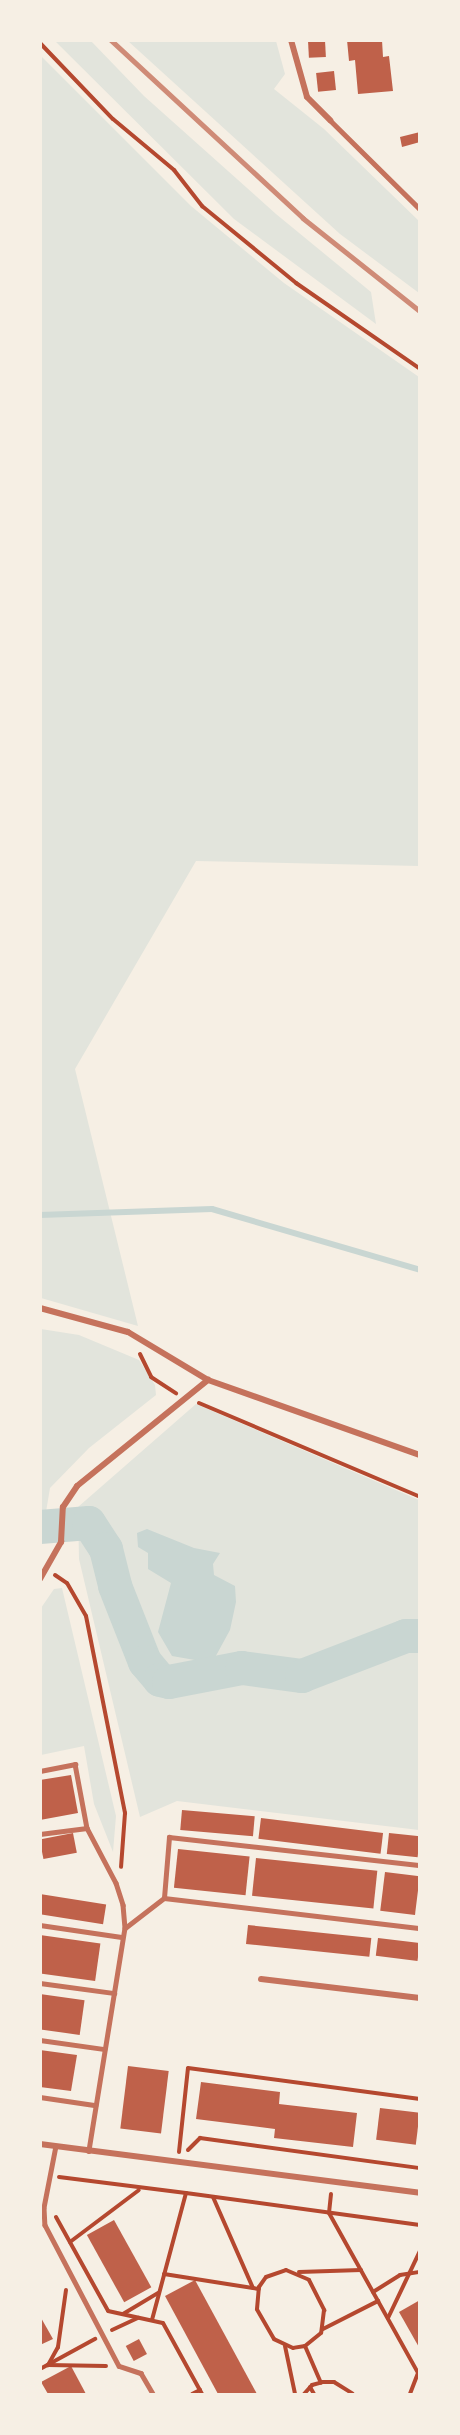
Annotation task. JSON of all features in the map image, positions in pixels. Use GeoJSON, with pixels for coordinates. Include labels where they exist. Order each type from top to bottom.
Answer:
{"type":"FeatureCollection","features":[{"type":"Feature","properties":{"kind":"street"},"geometry":{"type":"LineString","coordinates":[[291,40],[307,97],[330,120]]}},
{"type":"Feature","properties":{"kind":"street"},"geometry":{"type":"LineString","coordinates":[[40,1308],[128,1332],[208,1380],[420,1455]]}},
{"type":"Feature","properties":{"kind":"street"},"geometry":{"type":"LineString","coordinates":[[40,1579],[61,1542],[63,1507],[77,1486],[208,1380]]}},
{"type":"Feature","properties":{"kind":"street"},"geometry":{"type":"LineString","coordinates":[[261,1979],[420,1998]]}},
{"type":"Feature","properties":{"kind":"street"},"geometry":{"type":"LineString","coordinates":[[40,2144],[420,2193]]}},
{"type":"Feature","properties":{"kind":"lane"},"geometry":{"type":"LineString","coordinates":[[330,120],[420,209]]}},
{"type":"Feature","properties":{"kind":"lane"},"geometry":{"type":"LineString","coordinates":[[40,1771],[75,1764],[87,1828],[116,1883],[125,1928]]}},
{"type":"Feature","properties":{"kind":"lane"},"geometry":{"type":"LineString","coordinates":[[40,1834],[87,1828]]}},
{"type":"Feature","properties":{"kind":"lane"},"geometry":{"type":"LineString","coordinates":[[164,1898],[169,1837],[420,1865]]}},
{"type":"Feature","properties":{"kind":"lane"},"geometry":{"type":"LineString","coordinates":[[89,2151],[121,1937],[125,1928],[164,1898],[420,1928]]}},
{"type":"Feature","properties":{"kind":"lane"},"geometry":{"type":"LineString","coordinates":[[40,1925],[121,1937]]}},
{"type":"Feature","properties":{"kind":"lane"},"geometry":{"type":"LineString","coordinates":[[40,1983],[114,1993]]}},
{"type":"Feature","properties":{"kind":"lane"},"geometry":{"type":"LineString","coordinates":[[40,2040],[104,2049]]}},
{"type":"Feature","properties":{"kind":"lane"},"geometry":{"type":"LineString","coordinates":[[40,2097],[95,2105]]}},
{"type":"Feature","properties":{"kind":"lane"},"geometry":{"type":"LineString","coordinates":[[56,2146],[44,2208],[45,2225],[119,2366],[141,2373],[153,2394]]}},
{"type":"Feature","properties":{"kind":"path"},"geometry":{"type":"LineString","coordinates":[[40,43],[113,119],[174,170],[202,206],[296,283],[420,369]]}},
{"type":"Feature","properties":{"kind":"path"},"geometry":{"type":"LineString","coordinates":[[137,1349],[151,1377],[178,1394]]}},
{"type":"Feature","properties":{"kind":"path"},"geometry":{"type":"LineString","coordinates":[[194,1401],[420,1497]]}},
{"type":"Feature","properties":{"kind":"path"},"geometry":{"type":"LineString","coordinates":[[47,1569],[67,1583],[86,1616],[125,1813],[122,1865],[116,1883]]}},
{"type":"Feature","properties":{"kind":"path"},"geometry":{"type":"LineString","coordinates":[[178,2153],[188,2068],[420,2098]]}},
{"type":"Feature","properties":{"kind":"path"},"geometry":{"type":"LineString","coordinates":[[168,2151],[184,2154],[200,2138],[420,2168]]}},
{"type":"Feature","properties":{"kind":"path"},"geometry":{"type":"LineString","coordinates":[[50,2175],[139,2190],[186,2193],[420,2224]]}},
{"type":"Feature","properties":{"kind":"path"},"geometry":{"type":"LineString","coordinates":[[58,2188],[60,2177]]}},
{"type":"Feature","properties":{"kind":"path"},"geometry":{"type":"LineString","coordinates":[[332,2181],[329,2213],[418,2373],[410,2394]]}},
{"type":"Feature","properties":{"kind":"path"},"geometry":{"type":"LineString","coordinates":[[70,2242],[139,2190]]}},
{"type":"Feature","properties":{"kind":"path"},"geometry":{"type":"LineString","coordinates":[[152,2320],[186,2193]]}},
{"type":"Feature","properties":{"kind":"path"},"geometry":{"type":"LineString","coordinates":[[213,2197],[253,2288]]}},
{"type":"Feature","properties":{"kind":"path"},"geometry":{"type":"LineString","coordinates":[[55,2206],[55,2215],[108,2311],[164,2323],[201,2392],[192,2394]]}},
{"type":"Feature","properties":{"kind":"path"},"geometry":{"type":"LineString","coordinates":[[48,2365],[58,2346],[74,2249]]}},
{"type":"Feature","properties":{"kind":"path"},"geometry":{"type":"LineString","coordinates":[[388,2319],[420,2252]]}},
{"type":"Feature","properties":{"kind":"path"},"geometry":{"type":"LineString","coordinates":[[361,2270],[277,2272],[266,2277],[259,2289],[257,2309],[261,2320],[274,2339],[285,2346],[304,2346],[322,2329],[378,2301]]}},
{"type":"Feature","properties":{"kind":"path"},"geometry":{"type":"LineString","coordinates":[[298,2272],[321,2297],[322,2329]]}},
{"type":"Feature","properties":{"kind":"path"},"geometry":{"type":"LineString","coordinates":[[373,2292],[410,2273],[420,2272]]}},
{"type":"Feature","properties":{"kind":"path"},"geometry":{"type":"LineString","coordinates":[[164,2274],[259,2289]]}},
{"type":"Feature","properties":{"kind":"path"},"geometry":{"type":"LineString","coordinates":[[123,2314],[159,2293]]}},
{"type":"Feature","properties":{"kind":"path"},"geometry":{"type":"LineString","coordinates":[[40,2369],[102,2335],[139,2318]]}},
{"type":"Feature","properties":{"kind":"path"},"geometry":{"type":"LineString","coordinates":[[285,2346],[295,2394]]}},
{"type":"Feature","properties":{"kind":"path"},"geometry":{"type":"LineString","coordinates":[[304,2346],[321,2383]]}},
{"type":"Feature","properties":{"kind":"path"},"geometry":{"type":"LineString","coordinates":[[48,2365],[119,2366]]}},
{"type":"Feature","properties":{"kind":"path"},"geometry":{"type":"LineString","coordinates":[[304,2394],[310,2387],[334,2382],[354,2394]]}},
{"type":"Feature","properties":{"kind":"path"},"geometry":{"type":"LineString","coordinates":[[310,2387],[314,2394]]}},
{"type":"Feature","properties":{"kind":"shaded area"},"geometry":{"type":"Polygon","coordinates":[[[55,41],[91,41],[144,96],[276,214],[371,292],[376,324],[234,219],[55,41]]]}},
{"type":"Feature","properties":{"kind":"shaded area"},"geometry":{"type":"Polygon","coordinates":[[[128,41],[276,41],[285,74],[274,89],[324,129],[419,221],[419,293],[340,234],[128,41]]]}},
{"type":"Feature","properties":{"kind":"shaded area"},"geometry":{"type":"Polygon","coordinates":[[[40,55],[191,206],[284,283],[419,377],[419,866],[196,861],[75,1069],[138,1326],[41,1298],[40,55]]]}},
{"type":"Feature","properties":{"kind":"shaded area"},"geometry":{"type":"Polygon","coordinates":[[[41,1329],[79,1335],[139,1360],[155,1385],[156,1395],[89,1448],[50,1488],[41,1542],[41,1329]]]}},
{"type":"Feature","properties":{"kind":"shaded area"},"geometry":{"type":"Polygon","coordinates":[[[196,1404],[419,1500],[419,1830],[177,1801],[140,1817],[79,1559],[78,1507],[196,1404]]]}},
{"type":"Feature","properties":{"kind":"shaded area"},"geometry":{"type":"Polygon","coordinates":[[[147,1529],[194,1548],[220,1553],[213,1564],[214,1575],[235,1586],[236,1602],[230,1630],[212,1663],[172,1656],[158,1632],[171,1583],[148,1569],[148,1553],[138,1547],[137,1533],[147,1529]]]}},
{"type":"Feature","properties":{"kind":"shaded area"},"geometry":{"type":"Polygon","coordinates":[[[62,1588],[116,1816],[113,1852],[94,1804],[84,1746],[41,1755],[41,1608],[54,1589],[62,1588]]]}},
{"type":"Feature","properties":{"kind":"building"},"geometry":{"type":"Polygon","coordinates":[[[325,40],[326,57],[309,58],[308,41],[325,40]]]}},
{"type":"Feature","properties":{"kind":"building"},"geometry":{"type":"Polygon","coordinates":[[[347,40],[382,40],[383,57],[389,56],[393,91],[358,94],[355,60],[349,61],[347,40]]]}},
{"type":"Feature","properties":{"kind":"building"},"geometry":{"type":"Polygon","coordinates":[[[334,71],[336,90],[318,92],[316,73],[334,71]]]}},
{"type":"Feature","properties":{"kind":"building"},"geometry":{"type":"Polygon","coordinates":[[[420,132],[420,142],[402,147],[400,137],[420,132]]]}},
{"type":"Feature","properties":{"kind":"building"},"geometry":{"type":"Polygon","coordinates":[[[71,1775],[78,1813],[40,1820],[40,1780],[71,1775]]]}},
{"type":"Feature","properties":{"kind":"building"},"geometry":{"type":"Polygon","coordinates":[[[182,1810],[255,1816],[253,1836],[180,1830],[182,1810]]]}},
{"type":"Feature","properties":{"kind":"building"},"geometry":{"type":"Polygon","coordinates":[[[261,1818],[383,1833],[381,1854],[258,1839],[261,1818]]]}},
{"type":"Feature","properties":{"kind":"building"},"geometry":{"type":"Polygon","coordinates":[[[73,1833],[77,1853],[43,1859],[40,1839],[73,1833]]]}},
{"type":"Feature","properties":{"kind":"building"},"geometry":{"type":"Polygon","coordinates":[[[389,1833],[420,1836],[418,1857],[387,1854],[389,1833]]]}},
{"type":"Feature","properties":{"kind":"building"},"geometry":{"type":"Polygon","coordinates":[[[178,1849],[250,1857],[246,1895],[174,1888],[178,1849]]]}},
{"type":"Feature","properties":{"kind":"building"},"geometry":{"type":"Polygon","coordinates":[[[256,1858],[377,1871],[373,1909],[252,1896],[256,1858]]]}},
{"type":"Feature","properties":{"kind":"building"},"geometry":{"type":"Polygon","coordinates":[[[385,1872],[420,1876],[415,1915],[380,1911],[385,1872]]]}},
{"type":"Feature","properties":{"kind":"building"},"geometry":{"type":"Polygon","coordinates":[[[40,1894],[106,1904],[103,1924],[40,1914],[40,1894]]]}},
{"type":"Feature","properties":{"kind":"building"},"geometry":{"type":"Polygon","coordinates":[[[248,1925],[371,1938],[369,1957],[246,1944],[248,1925]]]}},
{"type":"Feature","properties":{"kind":"building"},"geometry":{"type":"Polygon","coordinates":[[[40,1935],[100,1943],[95,1981],[40,1973],[40,1935]]]}},
{"type":"Feature","properties":{"kind":"building"},"geometry":{"type":"Polygon","coordinates":[[[378,1938],[420,1943],[417,1961],[376,1956],[378,1938]]]}},
{"type":"Feature","properties":{"kind":"building"},"geometry":{"type":"Polygon","coordinates":[[[40,1994],[85,2000],[80,2035],[40,2029],[40,1994]]]}},
{"type":"Feature","properties":{"kind":"building"},"geometry":{"type":"Polygon","coordinates":[[[40,2050],[77,2055],[71,2091],[40,2087],[40,2050]]]}},
{"type":"Feature","properties":{"kind":"building"},"geometry":{"type":"Polygon","coordinates":[[[128,2066],[169,2071],[161,2134],[120,2129],[128,2066]]]}},
{"type":"Feature","properties":{"kind":"building"},"geometry":{"type":"Polygon","coordinates":[[[201,2082],[280,2092],[279,2104],[357,2113],[353,2147],[274,2138],[275,2129],[196,2119],[201,2082]]]}},
{"type":"Feature","properties":{"kind":"building"},"geometry":{"type":"Polygon","coordinates":[[[380,2108],[420,2113],[416,2145],[376,2140],[380,2108]]]}},
{"type":"Feature","properties":{"kind":"building"},"geometry":{"type":"Polygon","coordinates":[[[114,2220],[151,2287],[124,2302],[87,2235],[114,2220]]]}},
{"type":"Feature","properties":{"kind":"building"},"geometry":{"type":"Polygon","coordinates":[[[195,2280],[257,2394],[218,2394],[165,2296],[195,2280]]]}},
{"type":"Feature","properties":{"kind":"building"},"geometry":{"type":"Polygon","coordinates":[[[420,2300],[420,2349],[399,2312],[420,2300]]]}},
{"type":"Feature","properties":{"kind":"building"},"geometry":{"type":"Polygon","coordinates":[[[40,2316],[53,2339],[40,2345],[40,2316]]]}},
{"type":"Feature","properties":{"kind":"building"},"geometry":{"type":"Polygon","coordinates":[[[139,2339],[147,2354],[134,2361],[126,2346],[139,2339]]]}},
{"type":"Feature","properties":{"kind":"building"},"geometry":{"type":"Polygon","coordinates":[[[71,2366],[86,2394],[48,2394],[41,2382],[71,2366]]]}},
{"type":"Feature","properties":{"kind":"waterway"},"geometry":{"type":"LineString","coordinates":[[40,1215],[212,1209],[420,1270]]}},
{"type":"Feature","properties":{"kind":"waterway"},"geometry":{"type":"LineString","coordinates":[[40,1527],[89,1523],[106,1549],[115,1586],[145,1662],[160,1680],[169,1682],[242,1668],[302,1676],[406,1636],[420,1636]]}},
{"type":"Feature","properties":{"kind":"railway"},"geometry":{"type":"LineString","coordinates":[[111,40],[303,218],[420,311]]}}]}
